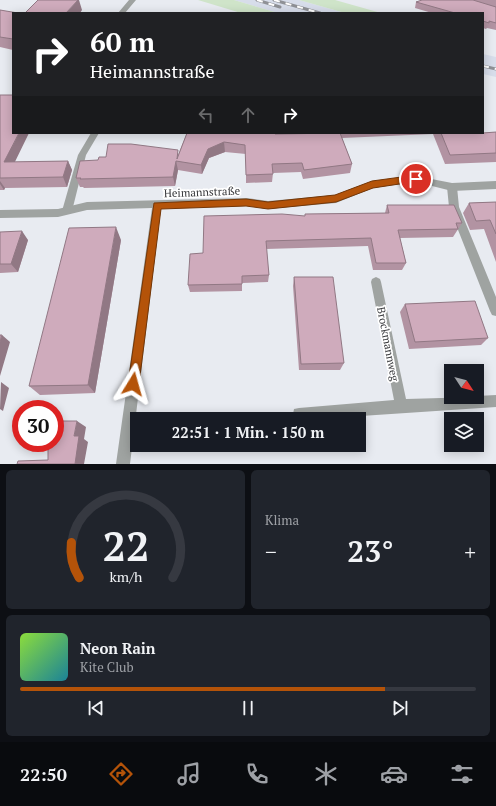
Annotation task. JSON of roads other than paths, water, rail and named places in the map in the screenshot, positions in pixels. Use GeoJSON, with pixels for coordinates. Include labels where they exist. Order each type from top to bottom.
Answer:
{"type":"FeatureCollection","features":[{"type":"Feature","properties":{"kind":"street"},"geometry":{"type":"LineString","coordinates":[[122,12],[133,0]]}},
{"type":"Feature","properties":{"kind":"street"},"geometry":{"type":"LineString","coordinates":[[67,211],[82,155],[94,134]]}},
{"type":"Feature","properties":{"kind":"street","name":"Heimannstraße"},"geometry":{"type":"LineString","coordinates":[[0,214],[58,213],[87,206],[246,202],[268,206],[336,199],[372,185],[416,179],[452,187],[496,185]]}},
{"type":"Feature","properties":{"kind":"street"},"geometry":{"type":"LineString","coordinates":[[452,187],[454,207],[496,311]]}},
{"type":"Feature","properties":{"kind":"street"},"geometry":{"type":"LineString","coordinates":[[123,464],[157,205]]}},
{"type":"Feature","properties":{"kind":"street","name":"Brockmannweg"},"geometry":{"type":"LineString","coordinates":[[376,282],[400,406]]}},
{"type":"Feature","properties":{"kind":"street"},"geometry":{"type":"LineString","coordinates":[[324,412],[400,406],[496,402]]}},
{"type":"Feature","properties":{"kind":"railway"},"geometry":{"type":"LineString","coordinates":[[257,0],[280,7]]}},
{"type":"Feature","properties":{"kind":"railway"},"geometry":{"type":"LineString","coordinates":[[274,0],[316,12]]}},
{"type":"Feature","properties":{"kind":"railway"},"geometry":{"type":"LineString","coordinates":[[484,66],[496,69]]}}]}
